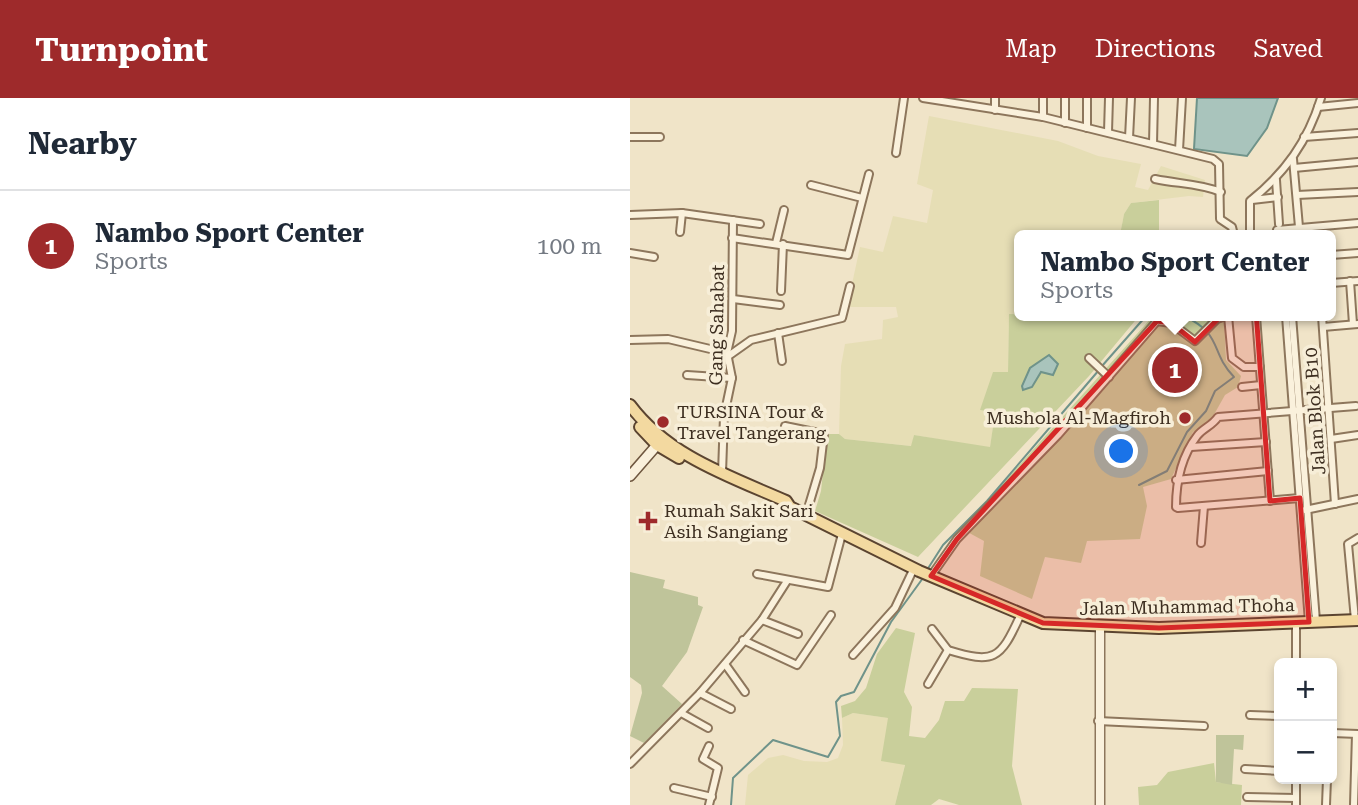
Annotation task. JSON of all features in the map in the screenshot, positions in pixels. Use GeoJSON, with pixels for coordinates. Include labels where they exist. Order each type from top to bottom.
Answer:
{"type":"FeatureCollection","features":[{"type":"Feature","properties":{"kind":"main road","name":"Jalan Muhammad Thoha"},"geometry":{"type":"LineString","coordinates":[[630,405],[635,418],[657,445],[929,575],[1020,616],[1043,623],[1100,627],[1357,620]]}},
{"type":"Feature","properties":{"kind":"main road","name":"Jalan Muhammad Thoha"},"geometry":{"type":"LineString","coordinates":[[635,418],[694,464],[722,472],[786,500],[790,507]]}},
{"type":"Feature","properties":{"kind":"main road"},"geometry":{"type":"LineString","coordinates":[[630,476],[657,445]]}},
{"type":"Feature","properties":{"kind":"street"},"geometry":{"type":"LineString","coordinates":[[895,153],[904,98]]}},
{"type":"Feature","properties":{"kind":"street"},"geometry":{"type":"LineString","coordinates":[[923,98],[965,102],[995,110],[1043,117],[1219,161],[1223,223],[1233,230]]}},
{"type":"Feature","properties":{"kind":"street"},"geometry":{"type":"LineString","coordinates":[[995,98],[995,110]]}},
{"type":"Feature","properties":{"kind":"street"},"geometry":{"type":"LineString","coordinates":[[1043,98],[1043,117]]}},
{"type":"Feature","properties":{"kind":"street"},"geometry":{"type":"LineString","coordinates":[[1065,98],[1065,122]]}},
{"type":"Feature","properties":{"kind":"street"},"geometry":{"type":"LineString","coordinates":[[1087,98],[1087,128]]}},
{"type":"Feature","properties":{"kind":"street"},"geometry":{"type":"LineString","coordinates":[[1108,132],[1109,98]]}},
{"type":"Feature","properties":{"kind":"street"},"geometry":{"type":"LineString","coordinates":[[1129,138],[1131,98]]}},
{"type":"Feature","properties":{"kind":"street"},"geometry":{"type":"LineString","coordinates":[[1153,144],[1154,98]]}},
{"type":"Feature","properties":{"kind":"street"},"geometry":{"type":"LineString","coordinates":[[1179,150],[1181,98]]}},
{"type":"Feature","properties":{"kind":"street"},"geometry":{"type":"LineString","coordinates":[[1250,201],[1276,180],[1293,159],[1321,98]]}},
{"type":"Feature","properties":{"kind":"street"},"geometry":{"type":"LineString","coordinates":[[1318,107],[1358,103]]}},
{"type":"Feature","properties":{"kind":"street"},"geometry":{"type":"LineString","coordinates":[[1304,137],[1358,133]]}},
{"type":"Feature","properties":{"kind":"street"},"geometry":{"type":"LineString","coordinates":[[630,137],[660,137]]}},
{"type":"Feature","properties":{"kind":"street"},"geometry":{"type":"LineString","coordinates":[[1293,159],[1299,227]]}},
{"type":"Feature","properties":{"kind":"street"},"geometry":{"type":"LineString","coordinates":[[1294,168],[1358,162]]}},
{"type":"Feature","properties":{"kind":"street"},"geometry":{"type":"LineString","coordinates":[[732,238],[848,255],[869,174]]}},
{"type":"Feature","properties":{"kind":"street"},"geometry":{"type":"LineString","coordinates":[[1155,179],[1180,184],[1202,184],[1221,192]]}},
{"type":"Feature","properties":{"kind":"street"},"geometry":{"type":"LineString","coordinates":[[1276,180],[1280,230]]}},
{"type":"Feature","properties":{"kind":"street"},"geometry":{"type":"LineString","coordinates":[[811,185],[862,198]]}},
{"type":"Feature","properties":{"kind":"street"},"geometry":{"type":"LineString","coordinates":[[1297,195],[1358,192]]}},
{"type":"Feature","properties":{"kind":"street"},"geometry":{"type":"LineString","coordinates":[[1250,201],[1278,197]]}},
{"type":"Feature","properties":{"kind":"street"},"geometry":{"type":"LineString","coordinates":[[1250,201],[1250,230]]}},
{"type":"Feature","properties":{"kind":"street"},"geometry":{"type":"LineString","coordinates":[[781,291],[780,244],[784,210]]}},
{"type":"Feature","properties":{"kind":"street"},"geometry":{"type":"LineString","coordinates":[[630,215],[682,213],[760,224]]}},
{"type":"Feature","properties":{"kind":"street"},"geometry":{"type":"LineString","coordinates":[[680,232],[682,213]]}},
{"type":"Feature","properties":{"kind":"street","name":"Gang Sahabat"},"geometry":{"type":"LineString","coordinates":[[722,472],[724,416],[732,378],[727,355],[732,331],[733,220]]}},
{"type":"Feature","properties":{"kind":"street"},"geometry":{"type":"LineString","coordinates":[[1285,230],[1358,223]]}},
{"type":"Feature","properties":{"kind":"street"},"geometry":{"type":"LineString","coordinates":[[1314,226],[1314,230]]}},
{"type":"Feature","properties":{"kind":"street"},"geometry":{"type":"LineString","coordinates":[[630,253],[654,257]]}},
{"type":"Feature","properties":{"kind":"street"},"geometry":{"type":"LineString","coordinates":[[1336,255],[1358,253]]}},
{"type":"Feature","properties":{"kind":"street"},"geometry":{"type":"LineString","coordinates":[[1323,327],[1355,324],[1354,281],[1336,283]]}},
{"type":"Feature","properties":{"kind":"street"},"geometry":{"type":"LineString","coordinates":[[630,340],[668,340],[727,355],[751,340],[844,317],[850,286]]}},
{"type":"Feature","properties":{"kind":"street"},"geometry":{"type":"LineString","coordinates":[[733,299],[780,305]]}},
{"type":"Feature","properties":{"kind":"street"},"geometry":{"type":"LineString","coordinates":[[929,575],[957,539],[1025,471],[1106,375],[1157,321],[1171,323],[1195,341],[1218,321]]}},
{"type":"Feature","properties":{"kind":"street"},"geometry":{"type":"LineString","coordinates":[[1228,321],[1232,358],[1244,367],[1260,367]]}},
{"type":"Feature","properties":{"kind":"street"},"geometry":{"type":"LineString","coordinates":[[1256,321],[1270,501]]}},
{"type":"Feature","properties":{"kind":"street"},"geometry":{"type":"LineString","coordinates":[[1287,321],[1312,622]]}},
{"type":"Feature","properties":{"kind":"street"},"geometry":{"type":"LineString","coordinates":[[1292,321],[1300,498],[1304,510]]}},
{"type":"Feature","properties":{"kind":"street","name":"Jalan Blok B10"},"geometry":{"type":"LineString","coordinates":[[1322,321],[1335,504]]}},
{"type":"Feature","properties":{"kind":"street"},"geometry":{"type":"LineString","coordinates":[[778,333],[782,360]]}},
{"type":"Feature","properties":{"kind":"street"},"geometry":{"type":"LineString","coordinates":[[1089,358],[1106,375]]}},
{"type":"Feature","properties":{"kind":"street"},"geometry":{"type":"LineString","coordinates":[[687,375],[732,378]]}},
{"type":"Feature","properties":{"kind":"street"},"geometry":{"type":"LineString","coordinates":[[1242,387],[1261,385]]}},
{"type":"Feature","properties":{"kind":"street"},"geometry":{"type":"LineString","coordinates":[[1300,498],[1176,507],[1176,481],[1199,434],[1212,426],[1217,417],[1356,407]]}},
{"type":"Feature","properties":{"kind":"street"},"geometry":{"type":"LineString","coordinates":[[693,412],[703,410],[724,416]]}},
{"type":"Feature","properties":{"kind":"street"},"geometry":{"type":"LineString","coordinates":[[785,426],[824,434],[820,468],[806,515]]}},
{"type":"Feature","properties":{"kind":"street"},"geometry":{"type":"LineString","coordinates":[[1331,439],[1358,435]]}},
{"type":"Feature","properties":{"kind":"street"},"geometry":{"type":"LineString","coordinates":[[1191,447],[1266,442]]}},
{"type":"Feature","properties":{"kind":"street"},"geometry":{"type":"LineString","coordinates":[[1176,481],[1268,471]]}},
{"type":"Feature","properties":{"kind":"street"},"geometry":{"type":"LineString","coordinates":[[1304,510],[1358,499]]}},
{"type":"Feature","properties":{"kind":"street"},"geometry":{"type":"LineString","coordinates":[[1201,543],[1204,506]]}},
{"type":"Feature","properties":{"kind":"street"},"geometry":{"type":"LineString","coordinates":[[757,574],[828,587],[842,534]]}},
{"type":"Feature","properties":{"kind":"street"},"geometry":{"type":"LineString","coordinates":[[1357,620],[1348,544],[1358,538]]}},
{"type":"Feature","properties":{"kind":"street"},"geometry":{"type":"LineString","coordinates":[[853,655],[895,608],[915,568]]}},
{"type":"Feature","properties":{"kind":"street"},"geometry":{"type":"LineString","coordinates":[[631,759],[700,693],[762,620],[787,581]]}},
{"type":"Feature","properties":{"kind":"street"},"geometry":{"type":"LineString","coordinates":[[743,640],[797,665],[831,615]]}},
{"type":"Feature","properties":{"kind":"street"},"geometry":{"type":"LineString","coordinates":[[932,629],[948,650],[973,658],[987,659],[996,655],[1010,639],[1020,616]]}},
{"type":"Feature","properties":{"kind":"street"},"geometry":{"type":"LineString","coordinates":[[762,620],[798,634]]}},
{"type":"Feature","properties":{"kind":"street"},"geometry":{"type":"LineString","coordinates":[[1296,623],[1296,658]]}},
{"type":"Feature","properties":{"kind":"street"},"geometry":{"type":"LineString","coordinates":[[1100,627],[1100,805]]}},
{"type":"Feature","properties":{"kind":"street"},"geometry":{"type":"LineString","coordinates":[[928,684],[948,650]]}},
{"type":"Feature","properties":{"kind":"street"},"geometry":{"type":"LineString","coordinates":[[725,664],[745,692]]}},
{"type":"Feature","properties":{"kind":"street"},"geometry":{"type":"LineString","coordinates":[[700,693],[731,709]]}},
{"type":"Feature","properties":{"kind":"street"},"geometry":{"type":"LineString","coordinates":[[681,713],[708,728]]}},
{"type":"Feature","properties":{"kind":"street"},"geometry":{"type":"LineString","coordinates":[[1250,715],[1274,716]]}},
{"type":"Feature","properties":{"kind":"street"},"geometry":{"type":"LineString","coordinates":[[1098,721],[1144,722],[1173,727],[1205,726]]}},
{"type":"Feature","properties":{"kind":"street"},"geometry":{"type":"LineString","coordinates":[[1337,733],[1357,734],[1354,805]]}},
{"type":"Feature","properties":{"kind":"street"},"geometry":{"type":"LineString","coordinates":[[709,746],[704,760],[718,768],[709,805]]}},
{"type":"Feature","properties":{"kind":"street"},"geometry":{"type":"LineString","coordinates":[[1245,769],[1274,771]]}},
{"type":"Feature","properties":{"kind":"street"},"geometry":{"type":"LineString","coordinates":[[1247,797],[1296,802],[1296,784]]}},
{"type":"Feature","properties":{"kind":"street"},"geometry":{"type":"LineString","coordinates":[[1326,805],[1327,784]]}},
{"type":"Feature","properties":{"kind":"street"},"geometry":{"type":"LineString","coordinates":[[674,788],[712,797]]}},
{"type":"Feature","properties":{"kind":"highlighted area"},"geometry":{"type":"Polygon","coordinates":[[[1256,311],[1270,501],[1300,498],[1309,622],[1159,628],[1043,623],[931,576],[957,539],[1157,321],[1171,323],[1195,342],[1221,316],[1256,311]]]}},
{"type":"Feature","properties":{"kind":"shaded area"},"geometry":{"type":"Polygon","coordinates":[[[929,116],[1058,141],[1098,156],[1141,164],[1135,187],[1148,190],[1161,166],[1205,180],[1203,197],[1189,196],[1131,203],[1124,214],[1121,230],[1014,230],[1014,314],[1009,315],[1008,373],[980,410],[995,413],[990,448],[914,435],[912,446],[845,439],[839,434],[841,366],[845,344],[882,339],[883,320],[898,317],[896,307],[847,307],[860,247],[883,252],[893,216],[927,223],[933,190],[917,184],[929,116]]]}},
{"type":"Feature","properties":{"kind":"shaded area"},"geometry":{"type":"Polygon","coordinates":[[[853,713],[888,718],[905,764],[895,805],[745,805],[748,775],[768,758],[783,755],[804,761],[827,762],[838,758],[843,745],[842,718],[853,713]]]}},
{"type":"Feature","properties":{"kind":"green space"},"geometry":{"type":"Polygon","coordinates":[[[1159,200],[1159,230],[1121,230],[1124,214],[1131,203],[1159,200]]]}},
{"type":"Feature","properties":{"kind":"green space"},"geometry":{"type":"Polygon","coordinates":[[[1009,314],[1014,314],[1014,321],[1135,321],[1089,376],[918,557],[815,511],[821,491],[827,434],[839,434],[845,439],[911,446],[914,435],[990,447],[995,413],[980,410],[993,372],[1008,372],[1009,314]]]}},
{"type":"Feature","properties":{"kind":"green space"},"geometry":{"type":"Polygon","coordinates":[[[1149,321],[1224,321],[1226,360],[1241,376],[1238,387],[1225,395],[1207,427],[1193,432],[1171,479],[1143,487],[1147,506],[1140,539],[1087,541],[1081,563],[1045,557],[1032,599],[980,576],[984,541],[962,529],[1149,321]]]}},
{"type":"Feature","properties":{"kind":"green space"},"geometry":{"type":"Polygon","coordinates":[[[630,572],[665,580],[663,588],[698,597],[698,605],[703,607],[687,652],[662,686],[682,704],[644,743],[630,736],[642,693],[641,685],[630,677],[630,572]]]}},
{"type":"Feature","properties":{"kind":"green space"},"geometry":{"type":"Polygon","coordinates":[[[896,628],[915,633],[904,692],[912,707],[909,736],[925,738],[939,720],[945,701],[964,701],[972,688],[1018,689],[1012,766],[1022,805],[959,805],[939,799],[931,805],[895,805],[905,765],[881,761],[888,718],[853,713],[842,718],[841,706],[855,701],[866,688],[877,654],[896,628]]]}},
{"type":"Feature","properties":{"kind":"green space"},"geometry":{"type":"Polygon","coordinates":[[[1216,735],[1244,735],[1243,750],[1234,749],[1232,785],[1216,782],[1216,735]]]}},
{"type":"Feature","properties":{"kind":"green space"},"geometry":{"type":"Polygon","coordinates":[[[1214,763],[1216,782],[1242,785],[1241,805],[1139,805],[1138,787],[1157,785],[1168,772],[1214,763]]]}},
{"type":"Feature","properties":{"kind":"water"},"geometry":{"type":"Polygon","coordinates":[[[1197,98],[1278,98],[1267,128],[1247,156],[1194,149],[1197,98]]]}},
{"type":"Feature","properties":{"kind":"water"},"geometry":{"type":"Polygon","coordinates":[[[1049,355],[1058,364],[1053,375],[1041,372],[1032,387],[1023,390],[1022,386],[1030,368],[1049,355]]]}},
{"type":"Feature","properties":{"kind":"waterway"},"geometry":{"type":"LineString","coordinates":[[1102,366],[1142,321]]}},
{"type":"Feature","properties":{"kind":"waterway"},"geometry":{"type":"LineString","coordinates":[[1139,485],[1167,471],[1187,432],[1206,411],[1215,391],[1234,377],[1226,368],[1211,337],[1193,321]]}},
{"type":"Feature","properties":{"kind":"waterway"},"geometry":{"type":"LineString","coordinates":[[927,570],[943,545],[987,501],[1099,370]]}},
{"type":"Feature","properties":{"kind":"waterway"},"geometry":{"type":"LineString","coordinates":[[731,805],[733,778],[773,740],[828,757],[840,736],[836,702],[841,696],[854,692],[891,622],[923,578]]}},
{"type":"Feature","properties":{"kind":"place","name":"Nambo Sport Center"},"geometry":{"type":"Point","coordinates":[1175,370]}},
{"type":"Feature","properties":{"kind":"place","name":"Mushola Al-Magfiroh"},"geometry":{"type":"Point","coordinates":[1185,418]}},
{"type":"Feature","properties":{"kind":"place","name":"TURSINA Tour & Travel Tangerang"},"geometry":{"type":"Point","coordinates":[663,422]}},
{"type":"Feature","properties":{"kind":"place","name":"Rumah Sakit Sari Asih Sangiang"},"geometry":{"type":"Point","coordinates":[648,521]}}]}
